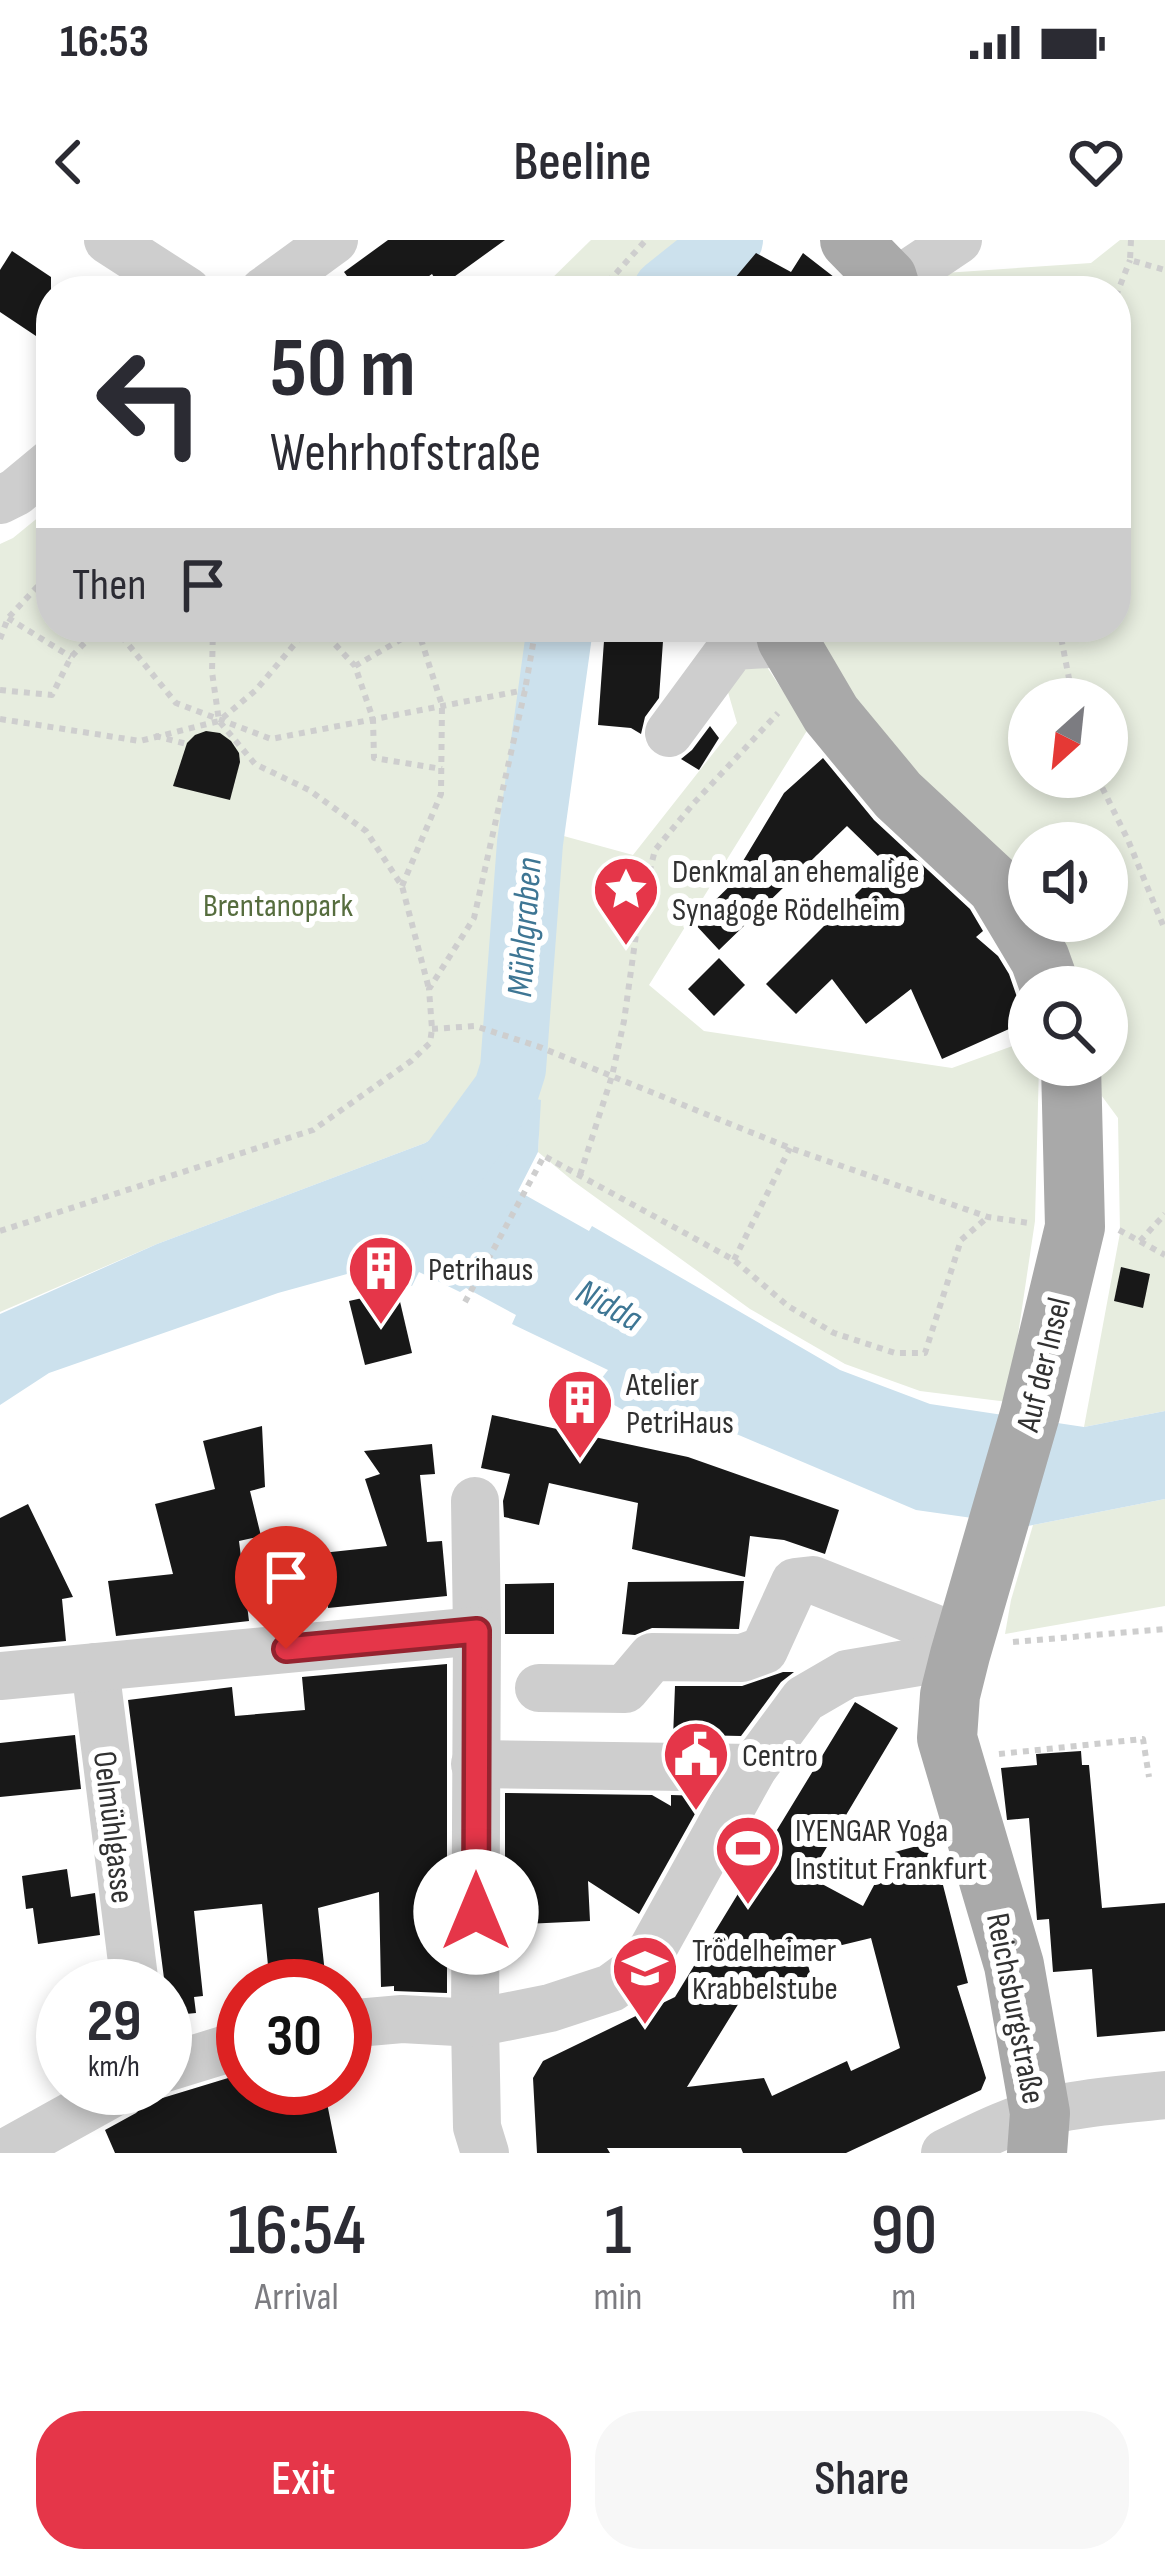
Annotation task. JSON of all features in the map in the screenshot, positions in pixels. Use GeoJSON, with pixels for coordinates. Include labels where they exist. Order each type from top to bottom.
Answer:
{"type":"FeatureCollection","features":[{"type":"Feature","properties":{"kind":"main road"},"geometry":{"type":"LineString","coordinates":[[790,642],[831,714],[898,795],[997,887],[1043,966]]}},
{"type":"Feature","properties":{"kind":"main road","name":"Auf der Insel"},"geometry":{"type":"LineString","coordinates":[[968,1628],[1030,1414],[1075,1227],[1072,1086]]}},
{"type":"Feature","properties":{"kind":"main road","name":"Reichsburgstraße"},"geometry":{"type":"LineString","coordinates":[[968,1628],[950,1695],[947,1738],[1014,1966],[1038,2133]]}},
{"type":"Feature","properties":{"kind":"street"},"geometry":{"type":"LineString","coordinates":[[108,240],[164,276]]}},
{"type":"Feature","properties":{"kind":"street"},"geometry":{"type":"LineString","coordinates":[[285,276],[334,240]]}},
{"type":"Feature","properties":{"kind":"street"},"geometry":{"type":"LineString","coordinates":[[876,270],[906,275],[958,240]]}},
{"type":"Feature","properties":{"kind":"street"},"geometry":{"type":"LineString","coordinates":[[0,500],[36,475]]}},
{"type":"Feature","properties":{"kind":"street"},"geometry":{"type":"LineString","coordinates":[[669,733],[733,646],[773,642]]}},
{"type":"Feature","properties":{"kind":"street"},"geometry":{"type":"LineString","coordinates":[[475,1502],[475,2023],[477,2127],[485,2153]]}},
{"type":"Feature","properties":{"kind":"street"},"geometry":{"type":"LineString","coordinates":[[539,1688],[625,1689],[652,1658],[742,1658],[764,1650],[795,1582],[814,1580],[968,1628]]}},
{"type":"Feature","properties":{"kind":"street"},"geometry":{"type":"LineString","coordinates":[[372,2021],[402,2018],[475,2023],[550,2008],[611,1988],[634,1972],[652,1950],[753,1768],[804,1699],[847,1674],[968,1628]]}},
{"type":"Feature","properties":{"kind":"street"},"geometry":{"type":"LineString","coordinates":[[0,1676],[477,1631]]}},
{"type":"Feature","properties":{"kind":"street","name":"Oelmühlgasse"},"geometry":{"type":"LineString","coordinates":[[95,1667],[133,1959]]}},
{"type":"Feature","properties":{"kind":"street"},"geometry":{"type":"LineString","coordinates":[[475,1765],[753,1768]]}},
{"type":"Feature","properties":{"kind":"street"},"geometry":{"type":"LineString","coordinates":[[945,2153],[977,2137],[1038,2133],[1061,2108],[1165,2095]]}},
{"type":"Feature","properties":{"kind":"street"},"geometry":{"type":"LineString","coordinates":[[5,2153],[73,2115]]}},
{"type":"Feature","properties":{"kind":"path"},"geometry":{"type":"LineString","coordinates":[[614,276],[646,240]]}},
{"type":"Feature","properties":{"kind":"path"},"geometry":{"type":"LineString","coordinates":[[1124,276],[1131,240]]}},
{"type":"Feature","properties":{"kind":"path"},"geometry":{"type":"LineString","coordinates":[[1130,260],[1165,270]]}},
{"type":"Feature","properties":{"kind":"path"},"geometry":{"type":"LineString","coordinates":[[0,639],[8,619],[36,586]]}},
{"type":"Feature","properties":{"kind":"path"},"geometry":{"type":"LineString","coordinates":[[8,619],[36,636]]}},
{"type":"Feature","properties":{"kind":"path"},"geometry":{"type":"LineString","coordinates":[[46,642],[71,657]]}},
{"type":"Feature","properties":{"kind":"path"},"geometry":{"type":"LineString","coordinates":[[0,690],[52,695],[71,657],[86,642]]}},
{"type":"Feature","properties":{"kind":"path"},"geometry":{"type":"LineString","coordinates":[[127,642],[176,703],[272,739],[525,690]]}},
{"type":"Feature","properties":{"kind":"path"},"geometry":{"type":"LineString","coordinates":[[213,642],[219,721],[255,764]]}},
{"type":"Feature","properties":{"kind":"path"},"geometry":{"type":"LineString","coordinates":[[0,719],[140,741],[219,721],[263,682],[296,642]]}},
{"type":"Feature","properties":{"kind":"path"},"geometry":{"type":"LineString","coordinates":[[333,642],[355,666],[373,719],[374,758],[442,769]]}},
{"type":"Feature","properties":{"kind":"path"},"geometry":{"type":"LineString","coordinates":[[355,666],[395,642]]}},
{"type":"Feature","properties":{"kind":"path"},"geometry":{"type":"LineString","coordinates":[[402,886],[441,794],[442,705],[422,642]]}},
{"type":"Feature","properties":{"kind":"path"},"geometry":{"type":"LineString","coordinates":[[429,989],[474,919],[533,642]]}},
{"type":"Feature","properties":{"kind":"path"},"geometry":{"type":"LineString","coordinates":[[1062,642],[1069,678]]}},
{"type":"Feature","properties":{"kind":"path"},"geometry":{"type":"LineString","coordinates":[[580,1175],[612,1076],[639,913],[655,850],[780,711]]}},
{"type":"Feature","properties":{"kind":"path"},"geometry":{"type":"LineString","coordinates":[[153,736],[187,744]]}},
{"type":"Feature","properties":{"kind":"path"},"geometry":{"type":"LineString","coordinates":[[0,1231],[314,1130],[411,1061],[430,1042],[429,989],[402,886],[366,831],[310,790],[240,759]]}},
{"type":"Feature","properties":{"kind":"path"},"geometry":{"type":"LineString","coordinates":[[1108,798],[1165,929]]}},
{"type":"Feature","properties":{"kind":"path"},"geometry":{"type":"LineString","coordinates":[[432,1029],[475,1026],[537,1046],[790,1148],[988,1217],[1075,1227]]}},
{"type":"Feature","properties":{"kind":"path"},"geometry":{"type":"LineString","coordinates":[[734,1260],[790,1148]]}},
{"type":"Feature","properties":{"kind":"path"},"geometry":{"type":"LineString","coordinates":[[465,1302],[544,1156],[734,1260],[788,1306],[834,1334],[895,1354],[925,1352],[961,1240],[988,1217]]}},
{"type":"Feature","properties":{"kind":"path"},"geometry":{"type":"LineString","coordinates":[[1140,1241],[1165,1214]]}},
{"type":"Feature","properties":{"kind":"path"},"geometry":{"type":"LineString","coordinates":[[968,1628],[987,1644],[1165,1629]]}},
{"type":"Feature","properties":{"kind":"path"},"geometry":{"type":"LineString","coordinates":[[954,1760],[1143,1739],[1149,1777]]}},
{"type":"Feature","properties":{"kind":"green space"},"geometry":{"type":"Polygon","coordinates":[[[591,240],[733,240],[713,276],[554,276],[591,240]]]}},
{"type":"Feature","properties":{"kind":"green space"},"geometry":{"type":"Polygon","coordinates":[[[1120,240],[1165,240],[1165,1411],[1084,1427],[1120,1233],[1118,1118],[1094,1086],[1128,1086],[1128,966],[1022,966],[803,642],[1131,642],[1131,276],[915,276],[1091,263],[1120,240]]]}},
{"type":"Feature","properties":{"kind":"green space","name":"Brentanopark"},"geometry":{"type":"Polygon","coordinates":[[[36,519],[36,642],[576,642],[549,832],[633,855],[737,723],[723,675],[761,658],[808,729],[649,985],[704,1031],[952,1068],[1008,1048],[1008,1086],[1038,1086],[1035,1221],[1008,1402],[920,1391],[845,1364],[750,1309],[538,1152],[540,1101],[483,1090],[461,1121],[425,1143],[157,1244],[0,1312],[0,544],[36,519]]]}},
{"type":"Feature","properties":{"kind":"green space"},"geometry":{"type":"Polygon","coordinates":[[[1165,1499],[1165,1606],[1005,1634],[1033,1525],[1165,1499]]]}},
{"type":"Feature","properties":{"kind":"water","name":"Nidda"},"geometry":{"type":"Polygon","coordinates":[[[483,1090],[541,1100],[538,1152],[518,1191],[589,1231],[592,1226],[840,1370],[930,1404],[1084,1427],[1165,1411],[1165,1499],[1028,1526],[916,1510],[701,1419],[666,1434],[591,1392],[608,1370],[512,1324],[516,1315],[466,1288],[460,1292],[419,1272],[412,1286],[386,1273],[347,1274],[278,1293],[49,1373],[0,1405],[0,1314],[157,1244],[425,1143],[461,1121],[483,1090]]]}},
{"type":"Feature","properties":{"kind":"building"},"geometry":{"type":"Polygon","coordinates":[[[388,240],[505,240],[455,276],[347,276],[344,272],[388,240]]]}},
{"type":"Feature","properties":{"kind":"building"},"geometry":{"type":"Polygon","coordinates":[[[12,251],[50,276],[36,276],[36,336],[0,312],[0,270],[12,251]]]}},
{"type":"Feature","properties":{"kind":"building"},"geometry":{"type":"Polygon","coordinates":[[[756,253],[791,272],[803,253],[833,276],[737,276],[756,253]]]}},
{"type":"Feature","properties":{"kind":"building"},"geometry":{"type":"Polygon","coordinates":[[[604,642],[663,642],[659,698],[645,717],[641,734],[631,728],[598,725],[604,642]]]}},
{"type":"Feature","properties":{"kind":"building"},"geometry":{"type":"Polygon","coordinates":[[[710,726],[719,738],[699,770],[681,759],[710,726]]]}},
{"type":"Feature","properties":{"kind":"building"},"geometry":{"type":"Polygon","coordinates":[[[206,731],[220,733],[239,753],[230,800],[173,786],[187,743],[206,731]]]}},
{"type":"Feature","properties":{"kind":"building"},"geometry":{"type":"Polygon","coordinates":[[[823,758],[874,820],[970,909],[983,931],[976,937],[1008,972],[1008,1029],[942,1059],[911,989],[866,1024],[832,979],[796,1014],[766,984],[886,864],[847,826],[719,950],[693,922],[749,867],[743,861],[784,793],[823,758]]]}},
{"type":"Feature","properties":{"kind":"building"},"geometry":{"type":"Polygon","coordinates":[[[719,958],[745,985],[714,1016],[688,989],[719,958]]]}},
{"type":"Feature","properties":{"kind":"building"},"geometry":{"type":"Polygon","coordinates":[[[1121,1267],[1150,1274],[1143,1308],[1114,1301],[1121,1267]]]}},
{"type":"Feature","properties":{"kind":"building","name":"Petrihaus"},"geometry":{"type":"Polygon","coordinates":[[[398,1293],[412,1353],[365,1365],[349,1301],[398,1293]]]}},
{"type":"Feature","properties":{"kind":"building"},"geometry":{"type":"Polygon","coordinates":[[[492,1415],[688,1457],[839,1510],[825,1554],[784,1540],[750,1536],[745,1577],[632,1549],[638,1503],[549,1483],[539,1525],[504,1517],[510,1474],[481,1468],[492,1415]]]}},
{"type":"Feature","properties":{"kind":"building"},"geometry":{"type":"Polygon","coordinates":[[[262,1426],[265,1487],[250,1491],[261,1536],[239,1541],[249,1621],[116,1636],[108,1581],[173,1574],[155,1504],[215,1489],[203,1441],[262,1426]]]}},
{"type":"Feature","properties":{"kind":"building"},"geometry":{"type":"Polygon","coordinates":[[[432,1444],[435,1474],[420,1475],[427,1542],[442,1541],[447,1596],[328,1608],[322,1553],[387,1546],[365,1479],[380,1474],[364,1451],[432,1444]]]}},
{"type":"Feature","properties":{"kind":"building"},"geometry":{"type":"Polygon","coordinates":[[[28,1504],[73,1597],[62,1599],[66,1641],[0,1647],[0,1518],[28,1504]]]}},
{"type":"Feature","properties":{"kind":"building"},"geometry":{"type":"Polygon","coordinates":[[[744,1581],[739,1629],[652,1628],[622,1634],[628,1582],[744,1581]]]}},
{"type":"Feature","properties":{"kind":"building"},"geometry":{"type":"Polygon","coordinates":[[[554,1583],[554,1634],[505,1634],[505,1584],[554,1583]]]}},
{"type":"Feature","properties":{"kind":"building"},"geometry":{"type":"Polygon","coordinates":[[[447,1664],[447,1993],[381,1987],[379,1892],[318,1908],[323,1959],[267,1959],[262,1904],[194,1911],[203,1996],[194,1997],[196,2013],[192,2013],[192,1959],[162,1959],[128,1700],[232,1687],[235,1716],[305,1710],[302,1677],[447,1664]]]}},
{"type":"Feature","properties":{"kind":"building"},"geometry":{"type":"Polygon","coordinates":[[[794,1672],[781,1682],[741,1736],[673,1738],[675,1686],[742,1686],[794,1672]]]}},
{"type":"Feature","properties":{"kind":"building"},"geometry":{"type":"Polygon","coordinates":[[[855,1702],[898,1728],[809,1877],[863,1906],[891,1853],[932,1842],[968,1983],[957,1986],[986,2078],[981,2090],[846,2153],[607,2148],[610,2153],[537,2153],[533,2078],[543,2061],[675,1997],[855,1702]],[[871,1938],[805,1954],[812,1980],[742,1998],[687,2087],[764,2078],[772,2096],[847,2061],[851,2071],[900,2048],[871,1938]]]}},
{"type":"Feature","properties":{"kind":"building"},"geometry":{"type":"Polygon","coordinates":[[[75,1735],[81,1789],[0,1797],[0,1743],[75,1735]]]}},
{"type":"Feature","properties":{"kind":"building"},"geometry":{"type":"Polygon","coordinates":[[[1081,1751],[1082,1765],[1089,1765],[1102,1908],[1165,1903],[1165,2031],[1097,2037],[1092,1969],[1053,1972],[1049,1919],[1037,1920],[1029,1818],[1007,1820],[1001,1768],[1037,1765],[1036,1754],[1081,1751]]]}},
{"type":"Feature","properties":{"kind":"building"},"geometry":{"type":"Polygon","coordinates":[[[505,1793],[652,1795],[671,1806],[671,1795],[705,1796],[639,1914],[588,1881],[590,1921],[505,1925],[505,1793]]]}},
{"type":"Feature","properties":{"kind":"building"},"geometry":{"type":"Polygon","coordinates":[[[67,1869],[71,1897],[95,1893],[100,1935],[38,1944],[33,1908],[26,1909],[22,1876],[67,1869]]]}},
{"type":"Feature","properties":{"kind":"building"},"geometry":{"type":"Polygon","coordinates":[[[216,2082],[216,2115],[329,2115],[337,2153],[115,2153],[105,2130],[132,2115],[192,2115],[192,2089],[216,2082]]]}},
{"type":"Feature","properties":{"kind":"waterway","name":"Mühlgraben"},"geometry":{"type":"LineString","coordinates":[[685,276],[730,240]]}},
{"type":"Feature","properties":{"kind":"waterway","name":"Mühlgraben"},"geometry":{"type":"LineString","coordinates":[[452,1165],[506,1091],[513,1069],[530,843],[558,642]]}},
{"type":"Feature","properties":{"kind":"place","name":"Denkmal an ehemalige Synagoge Rödelheim"},"geometry":{"type":"Point","coordinates":[626,948]}},
{"type":"Feature","properties":{"kind":"place","name":"Petrihaus"},"geometry":{"type":"Point","coordinates":[381,1327]}},
{"type":"Feature","properties":{"kind":"place","name":"Atelier PetriHaus"},"geometry":{"type":"Point","coordinates":[580,1461]}},
{"type":"Feature","properties":{"kind":"place","name":"Centro"},"geometry":{"type":"Point","coordinates":[696,1813]}},
{"type":"Feature","properties":{"kind":"place","name":"IYENGAR Yoga Institut Frankfurt"},"geometry":{"type":"Point","coordinates":[748,1907]}},
{"type":"Feature","properties":{"kind":"place","name":"Trödelheimer Krabbelstube"},"geometry":{"type":"Point","coordinates":[645,2027]}},
{"type":"Feature","properties":{"kind":"route"},"geometry":{"type":"LineString","coordinates":[[286,1649],[477,1631],[476,1912]]}}]}
